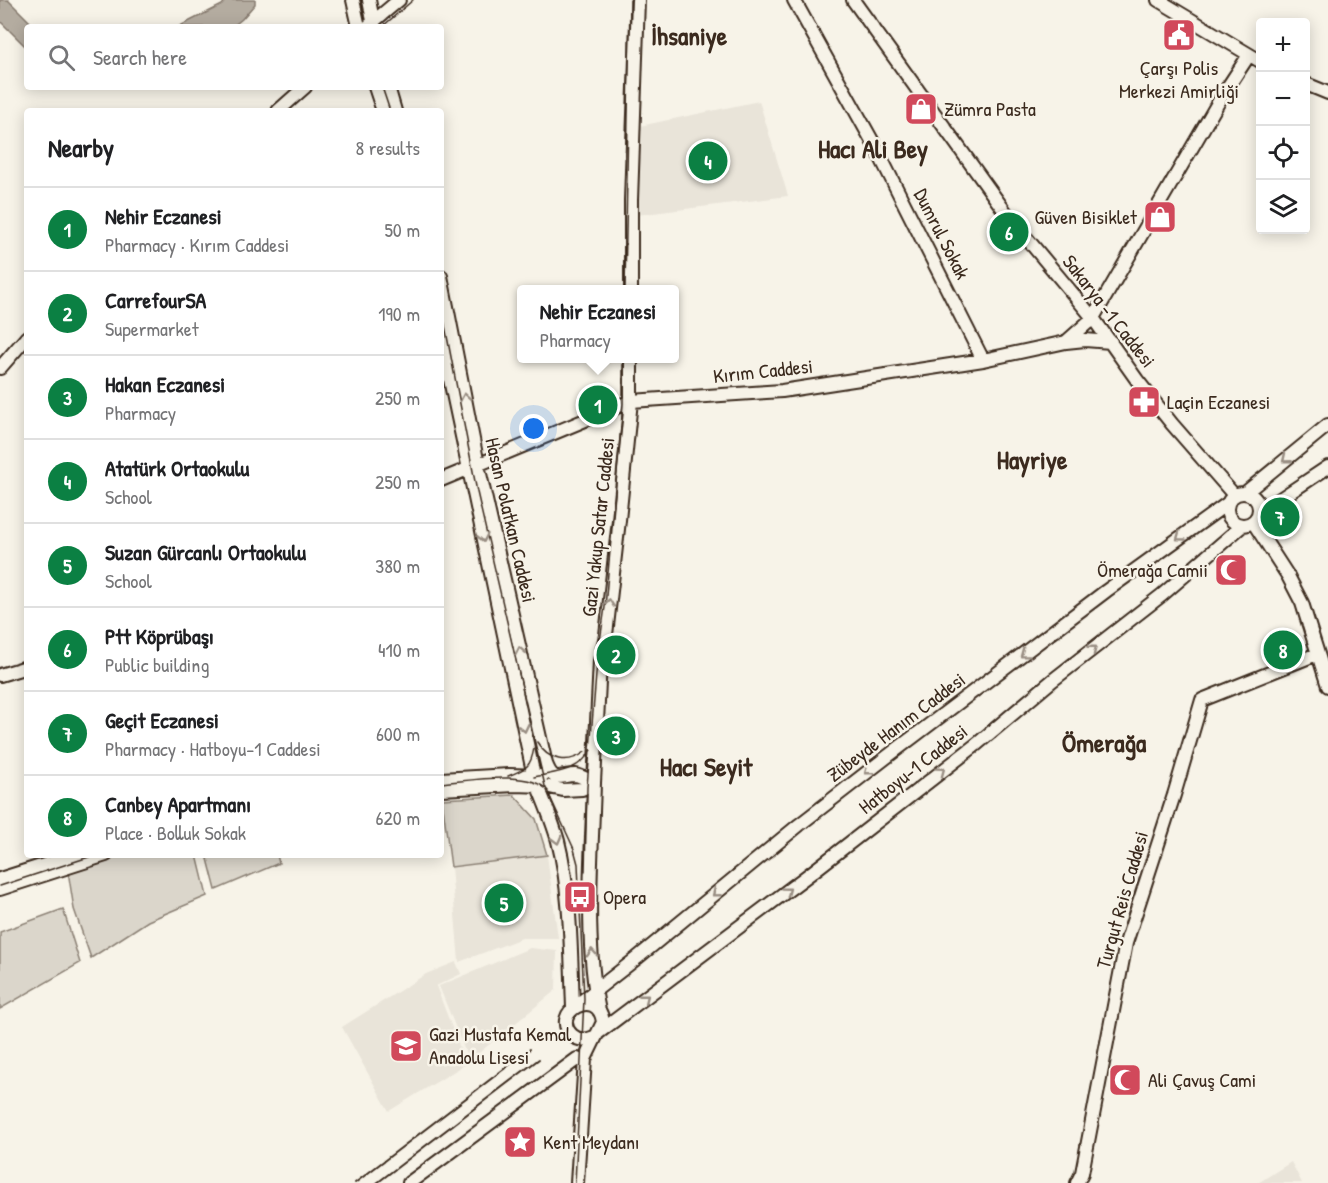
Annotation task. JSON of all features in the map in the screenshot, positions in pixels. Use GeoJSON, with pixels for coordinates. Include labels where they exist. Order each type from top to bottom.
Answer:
{"type":"FeatureCollection","features":[{"type":"Feature","properties":{"kind":"main road"},"geometry":{"type":"LineString","coordinates":[[353,0],[358,24]]}},
{"type":"Feature","properties":{"kind":"main road"},"geometry":{"type":"LineString","coordinates":[[369,0],[372,24]]}},
{"type":"Feature","properties":{"kind":"main road"},"geometry":{"type":"LineString","coordinates":[[373,24],[399,0]]}},
{"type":"Feature","properties":{"kind":"main road"},"geometry":{"type":"LineString","coordinates":[[630,285],[638,0]]}},
{"type":"Feature","properties":{"kind":"main road","name":"Dumrul Sokak"},"geometry":{"type":"LineString","coordinates":[[794,0],[875,146],[983,360]]}},
{"type":"Feature","properties":{"kind":"main road","name":"Sakarya -1 Caddesi"},"geometry":{"type":"LineString","coordinates":[[853,0],[1009,217],[1112,342],[1137,380],[1172,424],[1236,497],[1255,497],[1259,507],[1252,520],[1233,522],[1227,514],[1236,497]]}},
{"type":"Feature","properties":{"kind":"main road"},"geometry":{"type":"LineString","coordinates":[[1158,0],[1256,59]]}},
{"type":"Feature","properties":{"kind":"main road","name":"Kırım Caddesi"},"geometry":{"type":"LineString","coordinates":[[1066,342],[1093,318],[1222,96],[1249,55]]}},
{"type":"Feature","properties":{"kind":"main road"},"geometry":{"type":"LineString","coordinates":[[1310,86],[1328,93]]}},
{"type":"Feature","properties":{"kind":"main road"},"geometry":{"type":"LineString","coordinates":[[281,108],[302,90]]}},
{"type":"Feature","properties":{"kind":"main road"},"geometry":{"type":"LineString","coordinates":[[376,90],[382,108]]}},
{"type":"Feature","properties":{"kind":"main road"},"geometry":{"type":"LineString","coordinates":[[389,90],[395,108]]}},
{"type":"Feature","properties":{"kind":"main road","name":"Hasan Polatkan Caddesi"},"geometry":{"type":"LineString","coordinates":[[444,294],[473,467],[501,560],[528,687],[558,775]]}},
{"type":"Feature","properties":{"kind":"main road"},"geometry":{"type":"LineString","coordinates":[[0,368],[24,340]]}},
{"type":"Feature","properties":{"kind":"main road","name":"Kırım Caddesi"},"geometry":{"type":"LineString","coordinates":[[444,479],[631,401],[782,391],[983,360],[1066,342],[1085,340],[1112,342]]}},
{"type":"Feature","properties":{"kind":"main road"},"geometry":{"type":"LineString","coordinates":[[444,349],[473,467],[535,781],[554,828],[563,869],[571,945],[573,1008]]}},
{"type":"Feature","properties":{"kind":"main road","name":"Gazi Yakup Satar Caddesi"},"geometry":{"type":"LineString","coordinates":[[594,783],[600,661],[606,635],[619,520],[631,401],[631,363]]}},
{"type":"Feature","properties":{"kind":"main road","name":"Zübeyde Hanım Caddesi"},"geometry":{"type":"LineString","coordinates":[[573,1008],[883,760],[1106,591],[1236,497],[1328,424]]}},
{"type":"Feature","properties":{"kind":"main road","name":"Hatboyu-1 Caddesi"},"geometry":{"type":"LineString","coordinates":[[596,1035],[994,731],[1053,680],[1162,595],[1252,520],[1328,467]]}},
{"type":"Feature","properties":{"kind":"main road"},"geometry":{"type":"LineString","coordinates":[[1252,520],[1288,576],[1302,603],[1328,686]]}},
{"type":"Feature","properties":{"kind":"main road","name":"Turgut Reis Caddesi"},"geometry":{"type":"LineString","coordinates":[[1077,1183],[1082,1173],[1126,943],[1202,700],[1317,654]]}},
{"type":"Feature","properties":{"kind":"main road"},"geometry":{"type":"LineString","coordinates":[[0,675],[24,668]]}},
{"type":"Feature","properties":{"kind":"main road"},"geometry":{"type":"LineString","coordinates":[[444,789],[515,785],[595,766]]}},
{"type":"Feature","properties":{"kind":"main road"},"geometry":{"type":"LineString","coordinates":[[444,779],[509,775],[563,790],[582,789],[594,783]]}},
{"type":"Feature","properties":{"kind":"main road"},"geometry":{"type":"LineString","coordinates":[[558,775],[580,776],[594,783]]}},
{"type":"Feature","properties":{"kind":"main road"},"geometry":{"type":"LineString","coordinates":[[578,1183],[585,1059],[603,1022],[595,990],[591,929],[594,783]]}},
{"type":"Feature","properties":{"kind":"main road"},"geometry":{"type":"LineString","coordinates":[[0,879],[66,858]]}},
{"type":"Feature","properties":{"kind":"main road"},"geometry":{"type":"LineString","coordinates":[[0,889],[97,858]]}},
{"type":"Feature","properties":{"kind":"main road"},"geometry":{"type":"LineString","coordinates":[[572,1183],[577,1059],[572,1034],[567,1024],[569,1012],[578,1005],[586,1004],[599,1011]]}},
{"type":"Feature","properties":{"kind":"main road"},"geometry":{"type":"LineString","coordinates":[[572,1034],[582,1040],[596,1035]]}},
{"type":"Feature","properties":{"kind":"main road"},"geometry":{"type":"LineString","coordinates":[[409,1183],[577,1059]]}},
{"type":"Feature","properties":{"kind":"shaded area"},"geometry":{"type":"Polygon","coordinates":[[[0,0],[8,0],[32,24],[24,24],[24,45],[0,21],[0,0]]]}},
{"type":"Feature","properties":{"kind":"shaded area"},"geometry":{"type":"Polygon","coordinates":[[[226,0],[255,0],[255,4],[236,24],[184,24],[222,5],[226,0]]]}},
{"type":"Feature","properties":{"kind":"shaded area"},"geometry":{"type":"Polygon","coordinates":[[[759,101],[788,196],[637,215],[640,126],[759,101]]]}},
{"type":"Feature","properties":{"kind":"shaded area"},"geometry":{"type":"Polygon","coordinates":[[[514,795],[536,819],[547,855],[451,867],[444,799],[514,795]]]}},
{"type":"Feature","properties":{"kind":"shaded area"},"geometry":{"type":"Polygon","coordinates":[[[547,855],[558,938],[522,938],[459,962],[451,867],[547,855]]]}},
{"type":"Feature","properties":{"kind":"shaded area"},"geometry":{"type":"Polygon","coordinates":[[[101,858],[198,858],[207,896],[148,921],[91,958],[74,909],[68,871],[101,858]]]}},
{"type":"Feature","properties":{"kind":"shaded area"},"geometry":{"type":"Polygon","coordinates":[[[208,858],[278,858],[279,863],[216,890],[208,858]]]}},
{"type":"Feature","properties":{"kind":"shaded area"},"geometry":{"type":"Polygon","coordinates":[[[63,909],[80,963],[0,1009],[0,932],[63,909]]]}},
{"type":"Feature","properties":{"kind":"shaded area"},"geometry":{"type":"Polygon","coordinates":[[[530,948],[557,951],[556,990],[469,1061],[439,986],[530,948]]]}},
{"type":"Feature","properties":{"kind":"shaded area","name":"Gazi Mustafa Kemal Anadolu Lisesi"},"geometry":{"type":"Polygon","coordinates":[[[456,962],[461,974],[436,986],[466,1064],[389,1111],[342,1027],[426,974],[456,962]]]}},
{"type":"Feature","properties":{"kind":"shaded area"},"geometry":{"type":"Polygon","coordinates":[[[1291,1162],[1302,1183],[1258,1183],[1291,1162]]]}},
{"type":"Feature","properties":{"kind":"tram line"},"geometry":{"type":"LineString","coordinates":[[385,24],[413,0]]}},
{"type":"Feature","properties":{"kind":"tram line"},"geometry":{"type":"LineString","coordinates":[[625,285],[630,0]]}},
{"type":"Feature","properties":{"kind":"tram line"},"geometry":{"type":"LineString","coordinates":[[383,90],[389,108]]}},
{"type":"Feature","properties":{"kind":"tram line"},"geometry":{"type":"LineString","coordinates":[[444,321],[477,492],[545,786],[574,849],[578,864],[584,999],[575,1183]]}},
{"type":"Feature","properties":{"kind":"tram line"},"geometry":{"type":"LineString","coordinates":[[585,871],[587,787],[623,404],[623,363]]}},
{"type":"Feature","properties":{"kind":"tram line"},"geometry":{"type":"LineString","coordinates":[[537,742],[547,753],[559,759],[572,759],[585,752]]}},
{"type":"Feature","properties":{"kind":"tram line"},"geometry":{"type":"LineString","coordinates":[[508,776],[527,766],[534,748]]}},
{"type":"Feature","properties":{"kind":"tram line"},"geometry":{"type":"LineString","coordinates":[[534,777],[573,767],[580,763],[591,750]]}},
{"type":"Feature","properties":{"kind":"tram line"},"geometry":{"type":"LineString","coordinates":[[444,783],[513,778],[539,784],[548,791]]}},
{"type":"Feature","properties":{"kind":"tram line"},"geometry":{"type":"LineString","coordinates":[[0,886],[86,858]]}},
{"type":"Feature","properties":{"kind":"railway"},"geometry":{"type":"LineString","coordinates":[[355,1183],[530,1049]]}},
{"type":"Feature","properties":{"kind":"railway"},"geometry":{"type":"LineString","coordinates":[[377,1183],[539,1059]]}},
{"type":"Feature","properties":{"kind":"place","name":"Çarşı Polis Merkezi Amirliği"},"geometry":{"type":"Point","coordinates":[1179,35]}},
{"type":"Feature","properties":{"kind":"place","name":"Zümra Pasta"},"geometry":{"type":"Point","coordinates":[921,109]}},
{"type":"Feature","properties":{"kind":"place","name":"Atatürk Ortaokulu"},"geometry":{"type":"Point","coordinates":[708,161]}},
{"type":"Feature","properties":{"kind":"place","name":"Güven Bisiklet"},"geometry":{"type":"Point","coordinates":[1160,217]}},
{"type":"Feature","properties":{"kind":"place","name":"Ptt Köprübaşı"},"geometry":{"type":"Point","coordinates":[1009,232]}},
{"type":"Feature","properties":{"kind":"place","name":"Laçin Eczanesi"},"geometry":{"type":"Point","coordinates":[1144,402]}},
{"type":"Feature","properties":{"kind":"place","name":"Nehir Eczanesi"},"geometry":{"type":"Point","coordinates":[598,405]}},
{"type":"Feature","properties":{"kind":"place","name":"Geçit Eczanesi"},"geometry":{"type":"Point","coordinates":[1280,517]}},
{"type":"Feature","properties":{"kind":"place","name":"Ömerağa Camii"},"geometry":{"type":"Point","coordinates":[1231,570]}},
{"type":"Feature","properties":{"kind":"place","name":"Canbey Apartmanı"},"geometry":{"type":"Point","coordinates":[1283,650]}},
{"type":"Feature","properties":{"kind":"place","name":"CarrefourSA"},"geometry":{"type":"Point","coordinates":[616,655]}},
{"type":"Feature","properties":{"kind":"place","name":"Hakan Eczanesi"},"geometry":{"type":"Point","coordinates":[616,736]}},
{"type":"Feature","properties":{"kind":"place","name":"Opera"},"geometry":{"type":"Point","coordinates":[580,897]}},
{"type":"Feature","properties":{"kind":"place","name":"Suzan Gürcanlı Ortaokulu"},"geometry":{"type":"Point","coordinates":[504,903]}},
{"type":"Feature","properties":{"kind":"place","name":"Gazi Mustafa Kemal Anadolu Lisesi"},"geometry":{"type":"Point","coordinates":[406,1046]}},
{"type":"Feature","properties":{"kind":"place","name":"Ali Çavuş Cami"},"geometry":{"type":"Point","coordinates":[1125,1080]}},
{"type":"Feature","properties":{"kind":"place","name":"Kent Meydanı"},"geometry":{"type":"Point","coordinates":[520,1142]}},
{"type":"Feature","properties":{"kind":"district","name":"İhsaniye"},"geometry":{"type":"Point","coordinates":[689,36]}},
{"type":"Feature","properties":{"kind":"district","name":"Hacı Ali Bey"},"geometry":{"type":"Point","coordinates":[873,149]}},
{"type":"Feature","properties":{"kind":"district","name":"Hayriye"},"geometry":{"type":"Point","coordinates":[1032,460]}},
{"type":"Feature","properties":{"kind":"district","name":"Ömerağa"},"geometry":{"type":"Point","coordinates":[1104,743]}},
{"type":"Feature","properties":{"kind":"district","name":"Hacı Seyit"},"geometry":{"type":"Point","coordinates":[706,767]}}]}
